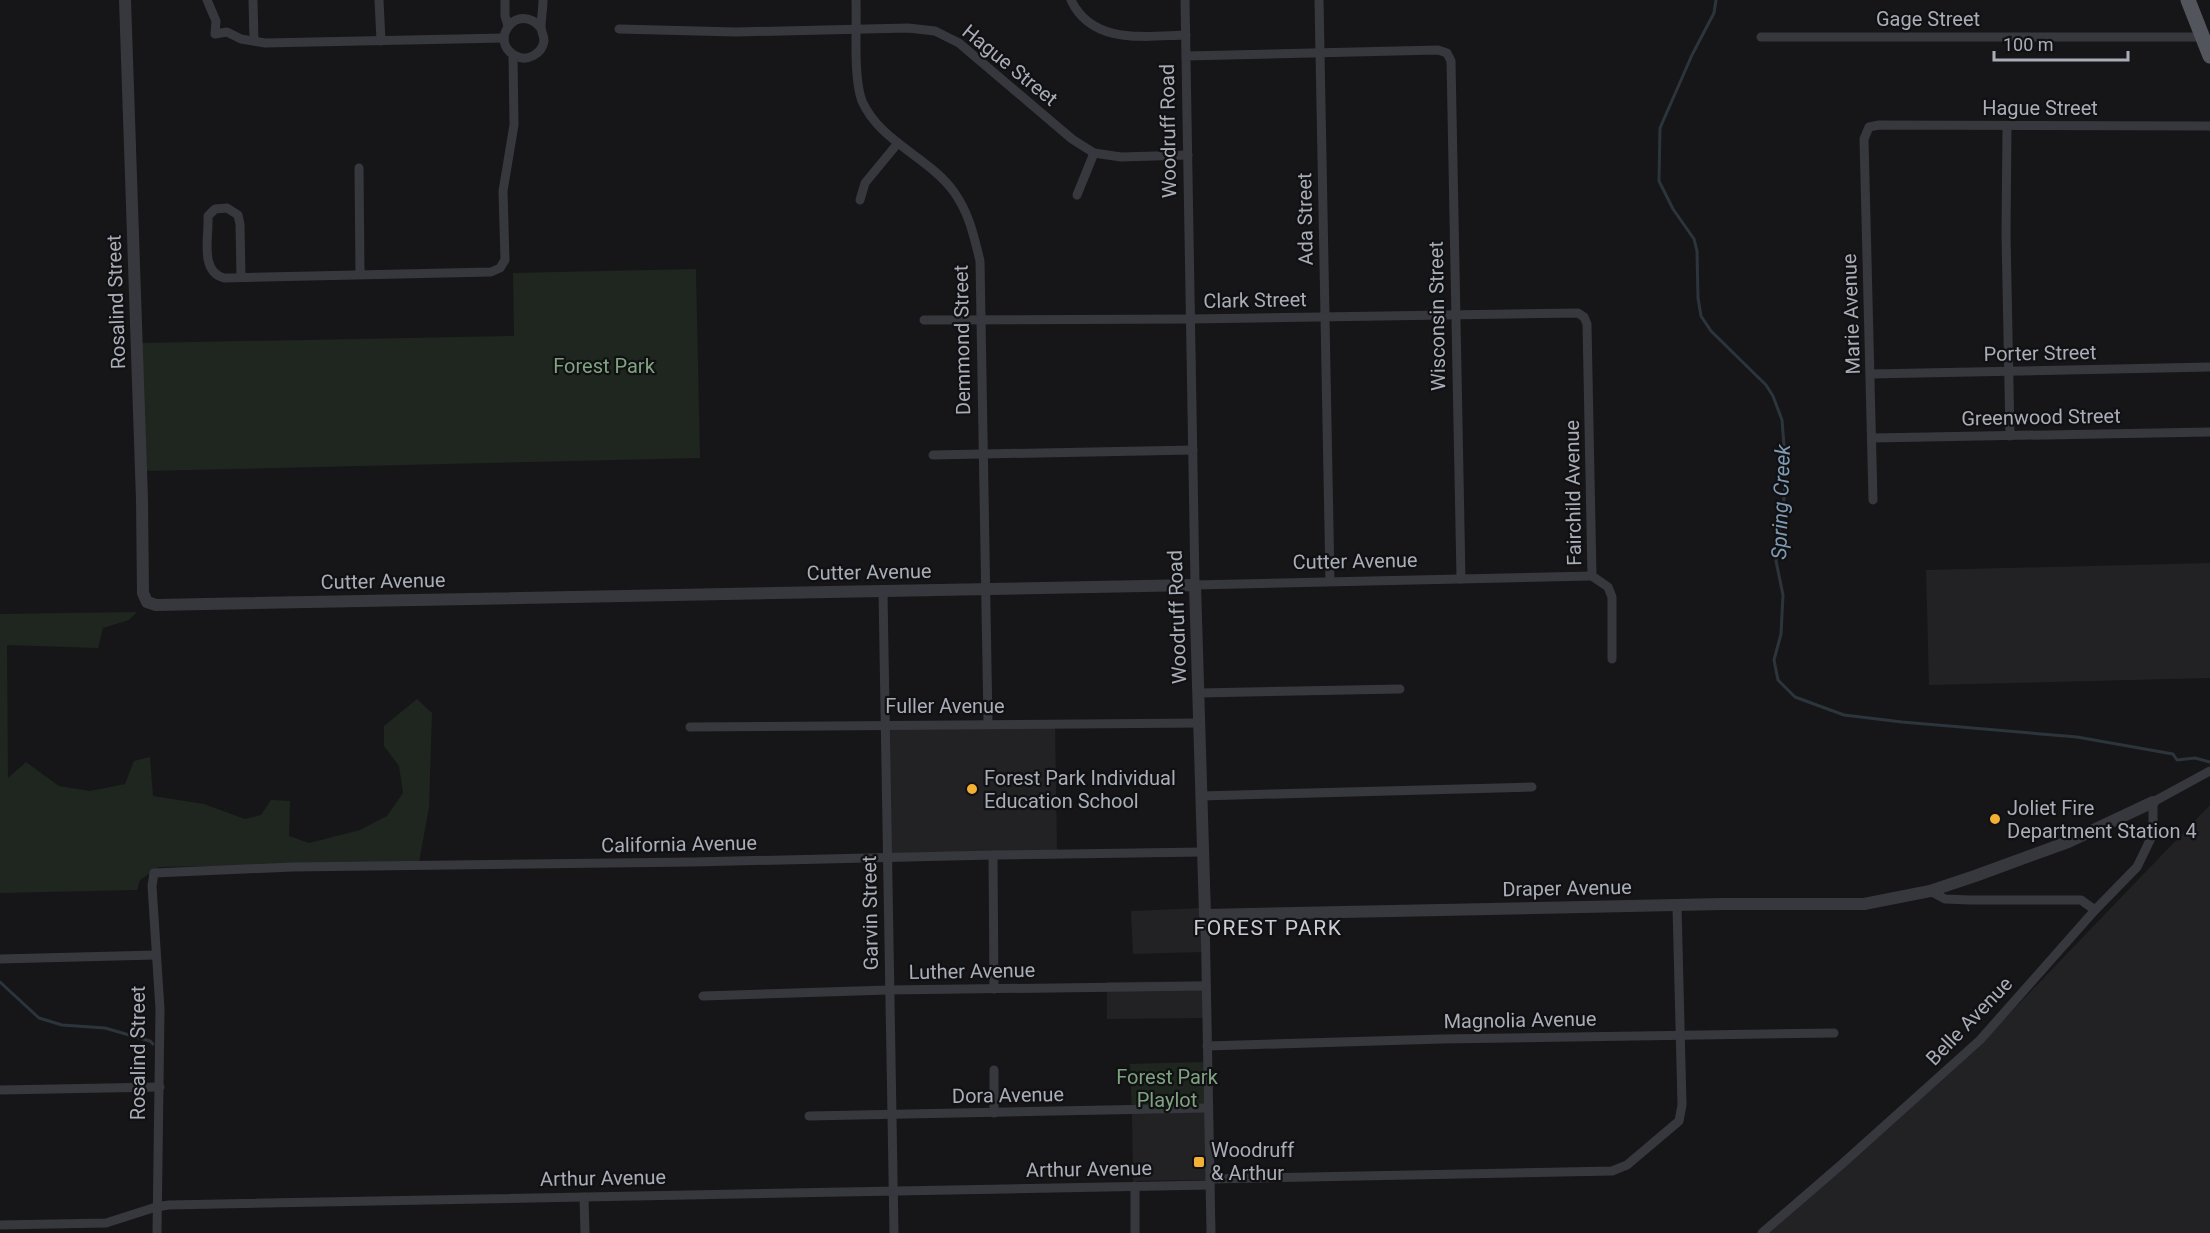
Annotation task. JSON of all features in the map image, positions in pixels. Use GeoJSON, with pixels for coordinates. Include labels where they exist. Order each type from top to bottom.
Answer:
{"type":"FeatureCollection","features":[{"type":"Feature","properties":{"kind":"main road"},"geometry":{"type":"LineString","coordinates":[[2188,0],[2210,56]]}},
{"type":"Feature","properties":{"kind":"street","name":"Rosalind Street"},"geometry":{"type":"LineString","coordinates":[[125,0],[142,488],[143,593],[147,602]]}},
{"type":"Feature","properties":{"kind":"street"},"geometry":{"type":"LineString","coordinates":[[207,0],[216,21],[215,34],[227,33],[241,39],[265,43],[504,38]]}},
{"type":"Feature","properties":{"kind":"street"},"geometry":{"type":"LineString","coordinates":[[253,0],[254,41]]}},
{"type":"Feature","properties":{"kind":"street"},"geometry":{"type":"LineString","coordinates":[[379,0],[381,41]]}},
{"type":"Feature","properties":{"kind":"street"},"geometry":{"type":"LineString","coordinates":[[505,0],[505,16],[508,26],[504,38],[508,51],[513,55],[526,58],[538,53],[544,41],[541,28],[543,0]]}},
{"type":"Feature","properties":{"kind":"street","name":"Demmond Street"},"geometry":{"type":"LineString","coordinates":[[856,0],[858,80],[862,101],[875,121],[898,143],[936,172],[953,191],[970,220],[980,261],[979,321],[988,723]]}},
{"type":"Feature","properties":{"kind":"street"},"geometry":{"type":"LineString","coordinates":[[1071,0],[1090,25],[1109,33],[1129,36],[1186,36]]}},
{"type":"Feature","properties":{"kind":"street","name":"Woodruff Road"},"geometry":{"type":"LineString","coordinates":[[1185,0],[1195,585],[1203,852],[1210,1233]]}},
{"type":"Feature","properties":{"kind":"street","name":"Ada Street"},"geometry":{"type":"LineString","coordinates":[[1319,0],[1330,581]]}},
{"type":"Feature","properties":{"kind":"street"},"geometry":{"type":"LineString","coordinates":[[508,26],[525,18],[537,23],[541,28]]}},
{"type":"Feature","properties":{"kind":"street","name":"Hague Street"},"geometry":{"type":"LineString","coordinates":[[619,29],[736,32],[908,28],[935,31],[959,43],[1072,139],[1094,153],[1121,157],[1188,155]]}},
{"type":"Feature","properties":{"kind":"street","name":"Gage Street"},"geometry":{"type":"LineString","coordinates":[[1761,37],[2202,37]]}},
{"type":"Feature","properties":{"kind":"street","name":"Wisconsin Street"},"geometry":{"type":"LineString","coordinates":[[1320,52],[1438,50],[1447,53],[1451,61],[1461,579]]}},
{"type":"Feature","properties":{"kind":"street"},"geometry":{"type":"LineString","coordinates":[[1186,56],[1320,52]]}},
{"type":"Feature","properties":{"kind":"street"},"geometry":{"type":"LineString","coordinates":[[241,278],[238,215],[227,208],[215,209],[208,216],[209,266],[216,276],[224,278],[241,278],[360,274],[491,272],[500,268],[505,260],[504,191],[514,125],[513,55]]}},
{"type":"Feature","properties":{"kind":"street","name":"Hague Street"},"geometry":{"type":"LineString","coordinates":[[1869,127],[1879,125],[2210,126]]}},
{"type":"Feature","properties":{"kind":"street"},"geometry":{"type":"LineString","coordinates":[[2007,126],[2010,436]]}},
{"type":"Feature","properties":{"kind":"street","name":"Marie Avenue"},"geometry":{"type":"LineString","coordinates":[[1869,127],[1864,139],[1873,500]]}},
{"type":"Feature","properties":{"kind":"street"},"geometry":{"type":"LineString","coordinates":[[860,200],[865,183],[898,143]]}},
{"type":"Feature","properties":{"kind":"street"},"geometry":{"type":"LineString","coordinates":[[1077,195],[1094,153]]}},
{"type":"Feature","properties":{"kind":"street"},"geometry":{"type":"LineString","coordinates":[[359,168],[360,274]]}},
{"type":"Feature","properties":{"kind":"street","name":"Clark Street"},"geometry":{"type":"LineString","coordinates":[[924,320],[1191,319],[1455,313],[1578,313],[1584,317]]}},
{"type":"Feature","properties":{"kind":"street","name":"Fairchild Avenue"},"geometry":{"type":"LineString","coordinates":[[1584,317],[1587,324],[1592,576],[1608,587],[1612,597],[1612,659]]}},
{"type":"Feature","properties":{"kind":"street","name":"Porter Street"},"geometry":{"type":"LineString","coordinates":[[1871,374],[2210,367]]}},
{"type":"Feature","properties":{"kind":"street","name":"Greenwood Street"},"geometry":{"type":"LineString","coordinates":[[1872,438],[2210,432]]}},
{"type":"Feature","properties":{"kind":"street"},"geometry":{"type":"LineString","coordinates":[[933,455],[1193,450]]}},
{"type":"Feature","properties":{"kind":"street","name":"Cutter Avenue"},"geometry":{"type":"LineString","coordinates":[[147,602],[168,605],[1592,576]]}},
{"type":"Feature","properties":{"kind":"street","name":"Garvin Street"},"geometry":{"type":"LineString","coordinates":[[883,592],[894,1233]]}},
{"type":"Feature","properties":{"kind":"street"},"geometry":{"type":"LineString","coordinates":[[1199,693],[1400,689]]}},
{"type":"Feature","properties":{"kind":"street","name":"Fuller Avenue"},"geometry":{"type":"LineString","coordinates":[[690,727],[1200,723]]}},
{"type":"Feature","properties":{"kind":"street","name":"Draper Avenue"},"geometry":{"type":"LineString","coordinates":[[1204,915],[1863,904],[1930,891],[2068,842],[2153,802],[2210,771]]}},
{"type":"Feature","properties":{"kind":"street"},"geometry":{"type":"LineString","coordinates":[[1201,796],[1532,787]]}},
{"type":"Feature","properties":{"kind":"street","name":"Belle Avenue"},"geometry":{"type":"LineString","coordinates":[[1762,1233],[1860,1149],[1980,1040],[2095,910],[2137,867],[2153,834],[2153,802]]}},
{"type":"Feature","properties":{"kind":"street","name":"California Avenue"},"geometry":{"type":"LineString","coordinates":[[154,873],[292,867],[1203,852]]}},
{"type":"Feature","properties":{"kind":"street"},"geometry":{"type":"LineString","coordinates":[[993,855],[994,989]]}},
{"type":"Feature","properties":{"kind":"street","name":"Rosalind Street"},"geometry":{"type":"LineString","coordinates":[[154,873],[152,886],[160,1009],[157,1233]]}},
{"type":"Feature","properties":{"kind":"street","name":"Draper Avenue"},"geometry":{"type":"LineString","coordinates":[[1930,891],[1945,898],[1970,900],[2081,900],[2095,910]]}},
{"type":"Feature","properties":{"kind":"street"},"geometry":{"type":"LineString","coordinates":[[1677,906],[1681,1036]]}},
{"type":"Feature","properties":{"kind":"street"},"geometry":{"type":"LineString","coordinates":[[0,959],[156,955]]}},
{"type":"Feature","properties":{"kind":"street","name":"Luther Avenue"},"geometry":{"type":"LineString","coordinates":[[703,996],[889,990],[1205,986]]}},
{"type":"Feature","properties":{"kind":"street","name":"Magnolia Avenue"},"geometry":{"type":"LineString","coordinates":[[1207,1046],[1442,1039],[1834,1033]]}},
{"type":"Feature","properties":{"kind":"street","name":"Arthur Avenue"},"geometry":{"type":"LineString","coordinates":[[0,1225],[106,1223],[156,1207],[289,1202],[893,1192],[1612,1171],[1627,1165],[1680,1121],[1682,1105],[1681,1036]]}},
{"type":"Feature","properties":{"kind":"street"},"geometry":{"type":"LineString","coordinates":[[994,1070],[994,1113]]}},
{"type":"Feature","properties":{"kind":"street"},"geometry":{"type":"LineString","coordinates":[[0,1090],[160,1087]]}},
{"type":"Feature","properties":{"kind":"street","name":"Dora Avenue"},"geometry":{"type":"LineString","coordinates":[[809,1116],[1208,1108]]}},
{"type":"Feature","properties":{"kind":"street"},"geometry":{"type":"LineString","coordinates":[[1135,1186],[1136,1233]]}},
{"type":"Feature","properties":{"kind":"street"},"geometry":{"type":"LineString","coordinates":[[584,1197],[585,1233]]}},
{"type":"Feature","properties":{"kind":"shaded area"},"geometry":{"type":"Polygon","coordinates":[[[2210,563],[2210,678],[1929,685],[1926,570],[2210,563]]]}},
{"type":"Feature","properties":{"kind":"shaded area","name":"Forest Park Individual Education School"},"geometry":{"type":"Polygon","coordinates":[[[1055,725],[1057,851],[889,855],[887,726],[1055,725]]]}},
{"type":"Feature","properties":{"kind":"shaded area"},"geometry":{"type":"Polygon","coordinates":[[[2210,805],[2210,1233],[1765,1233],[1980,1044],[2210,805]]]}},
{"type":"Feature","properties":{"kind":"shaded area"},"geometry":{"type":"Polygon","coordinates":[[[1202,908],[1203,952],[1133,954],[1131,911],[1202,908]]]}},
{"type":"Feature","properties":{"kind":"shaded area"},"geometry":{"type":"Polygon","coordinates":[[[1203,981],[1203,1018],[1107,1019],[1107,982],[1203,981]]]}},
{"type":"Feature","properties":{"kind":"shaded area"},"geometry":{"type":"Polygon","coordinates":[[[1205,1112],[1206,1180],[1133,1181],[1132,1114],[1205,1112]]]}},
{"type":"Feature","properties":{"kind":"green space","name":"Forest Park"},"geometry":{"type":"Polygon","coordinates":[[[696,269],[700,458],[144,471],[142,343],[514,336],[513,273],[696,269]]]}},
{"type":"Feature","properties":{"kind":"green space"},"geometry":{"type":"Polygon","coordinates":[[[137,612],[129,620],[103,628],[98,648],[7,645],[8,778],[26,762],[59,786],[90,791],[125,784],[134,761],[150,757],[153,796],[204,804],[245,819],[261,815],[271,800],[290,801],[289,836],[309,843],[360,830],[387,816],[403,793],[399,766],[384,746],[384,726],[417,699],[432,713],[429,807],[419,862],[159,867],[140,880],[137,890],[0,893],[0,614],[137,612]]]}},
{"type":"Feature","properties":{"kind":"green space","name":"Forest Park Playlot"},"geometry":{"type":"Polygon","coordinates":[[[1204,1062],[1205,1112],[1132,1114],[1130,1064],[1204,1062]]]}},
{"type":"Feature","properties":{"kind":"waterway","name":"Spring Creek"},"geometry":{"type":"LineString","coordinates":[[1716,0],[1714,13],[1692,55],[1660,128],[1659,181],[1673,209],[1694,239],[1697,251],[1698,298],[1701,316],[1711,331],[1766,385],[1782,420],[1786,471],[1776,561],[1783,595],[1781,634],[1774,660],[1778,680],[1795,697],[1844,715],[2077,737],[2173,754],[2177,760],[2195,758],[2210,762]]}},
{"type":"Feature","properties":{"kind":"waterway"},"geometry":{"type":"LineString","coordinates":[[0,982],[39,1018],[62,1025],[105,1028],[150,1041],[153,1044]]}},
{"type":"Feature","properties":{"kind":"place","name":"Forest Park Individual Education School"},"geometry":{"type":"Point","coordinates":[972,789]}},
{"type":"Feature","properties":{"kind":"place","name":"Joliet Fire Department Station 4"},"geometry":{"type":"Point","coordinates":[1995,819]}},
{"type":"Feature","properties":{"kind":"place","name":"Woodruff & Arthur"},"geometry":{"type":"Point","coordinates":[1199,1162]}},
{"type":"Feature","properties":{"kind":"district","name":"FOREST PARK"},"geometry":{"type":"Point","coordinates":[1268,928]}}]}
